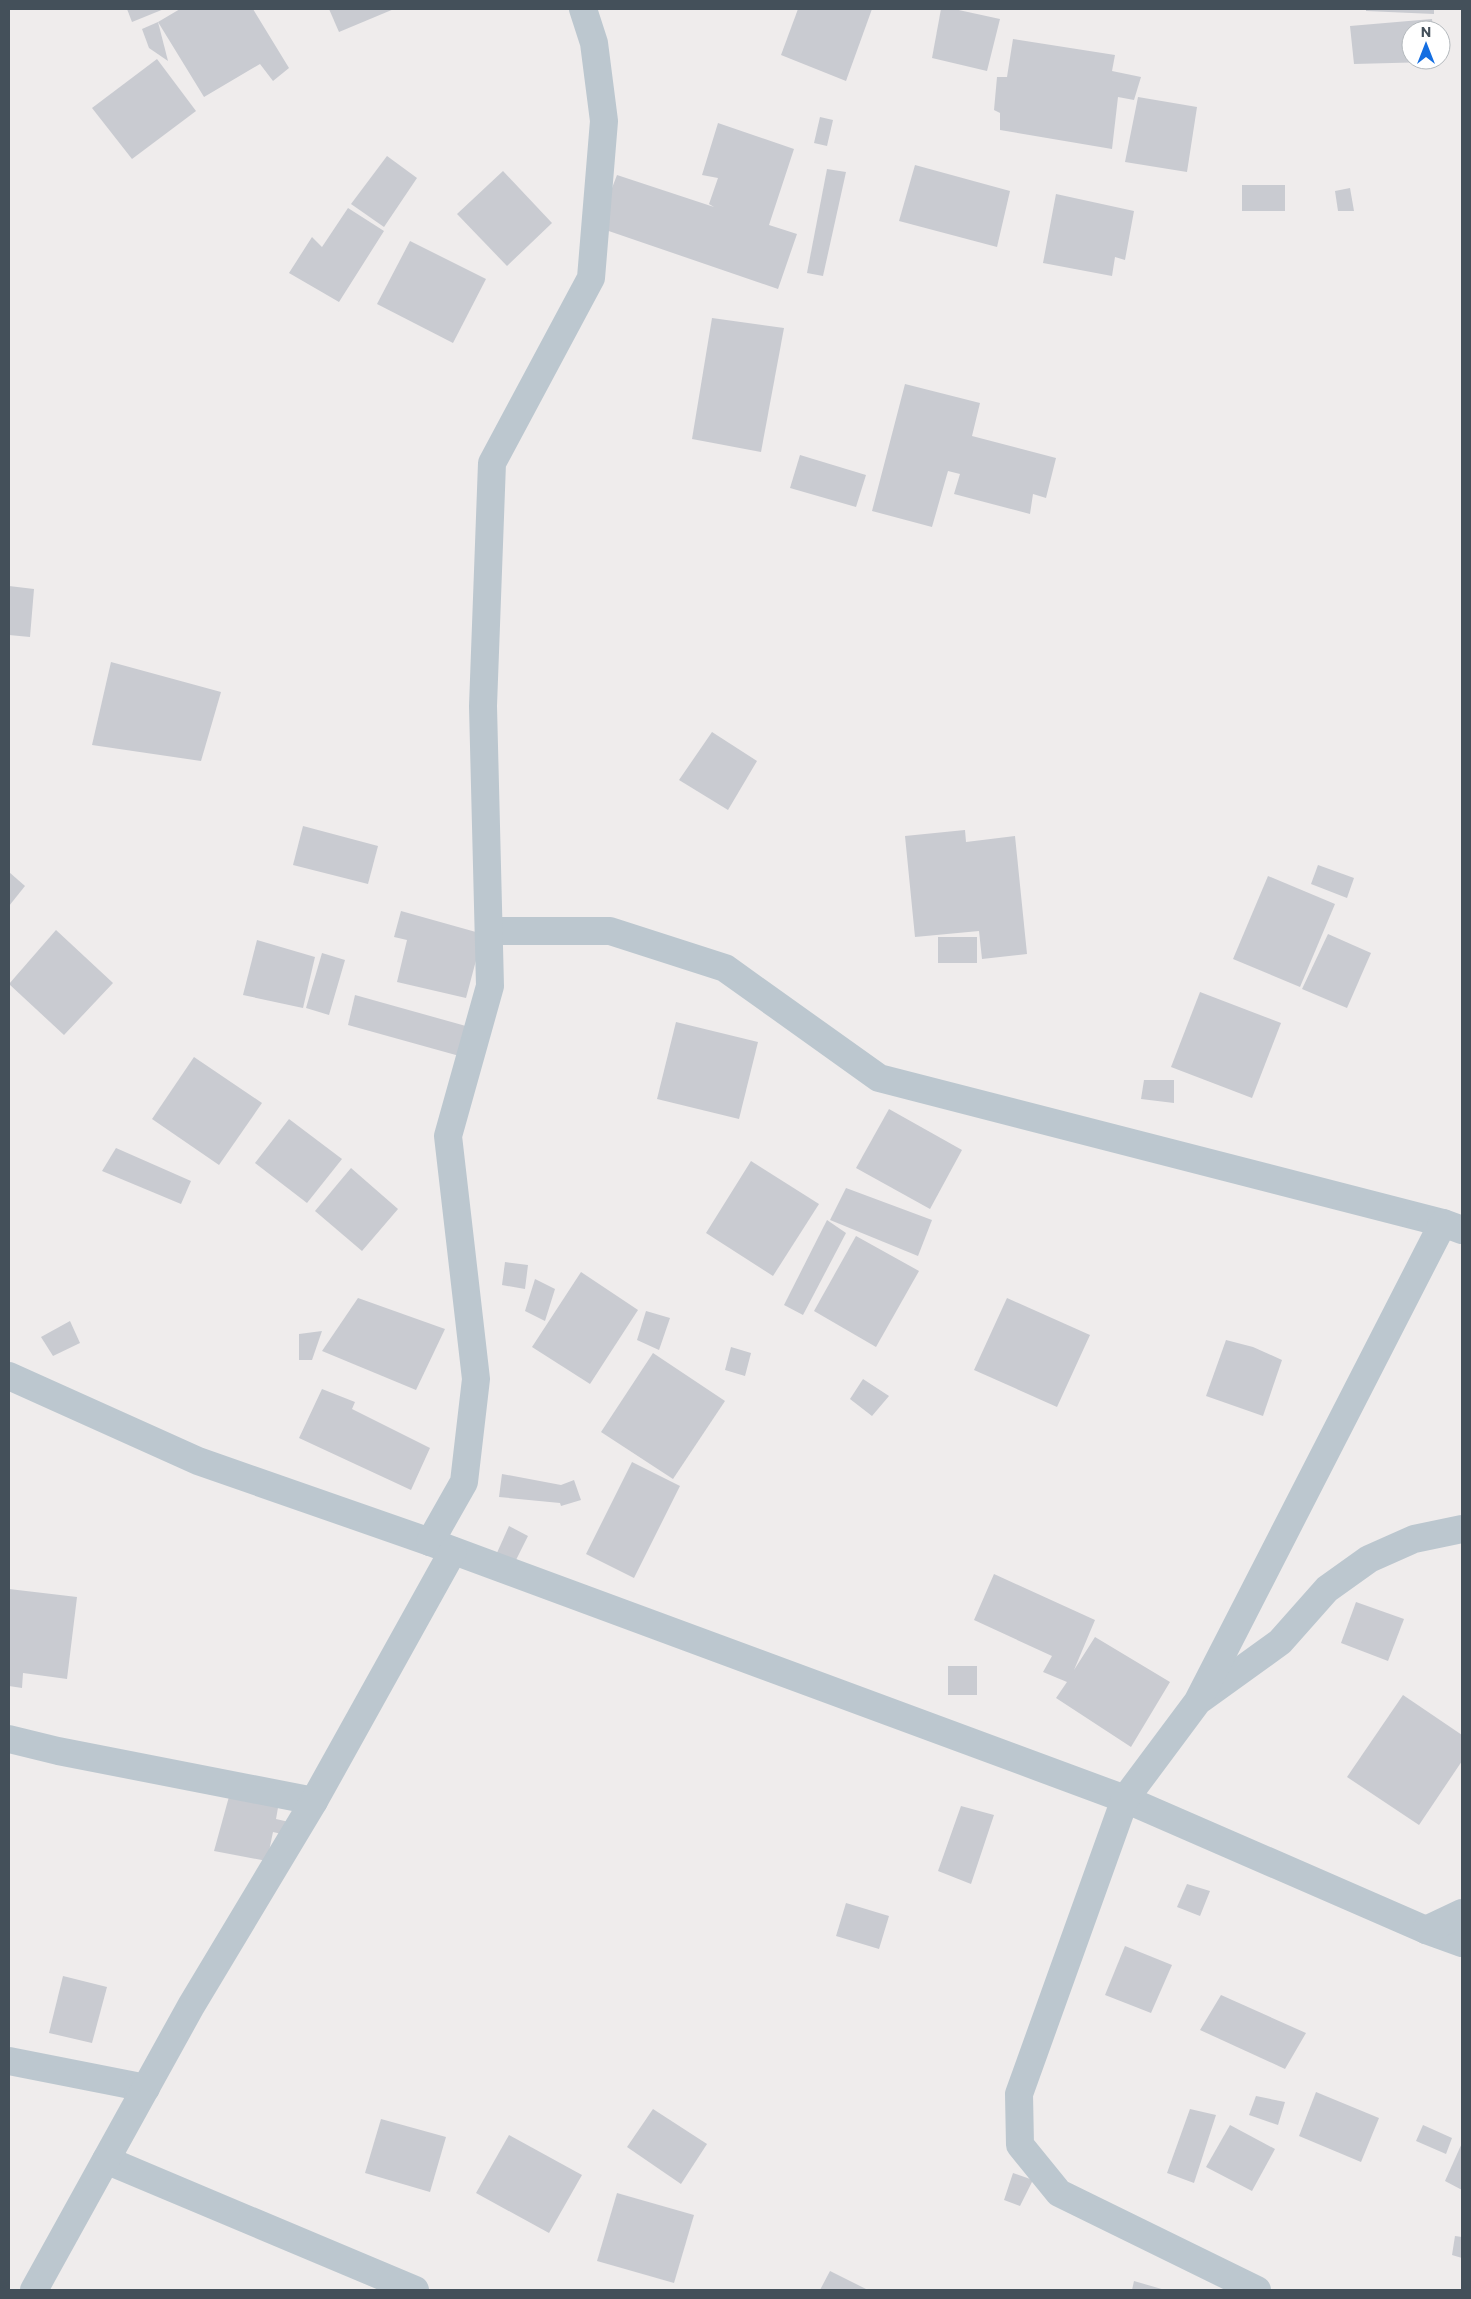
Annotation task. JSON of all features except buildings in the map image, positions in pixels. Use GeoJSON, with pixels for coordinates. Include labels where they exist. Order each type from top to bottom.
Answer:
{"type":"FeatureCollection","features":[{"type":"Feature","properties":{"kind":"street"},"geometry":{"type":"LineString","coordinates":[[34,2290],[191,2006],[314,1801],[441,1547],[464,1482],[476,1379],[448,1136],[490,986],[483,706],[492,463],[591,278],[604,121],[594,43],[583,9]]}},
{"type":"Feature","properties":{"kind":"street"},"geometry":{"type":"LineString","coordinates":[[489,931],[610,931],[725,968],[879,1078],[1452,1227],[1198,1701],[1125,1799],[1019,2094],[1020,2145],[1059,2193],[1257,2290]]}},
{"type":"Feature","properties":{"kind":"street"},"geometry":{"type":"LineString","coordinates":[[9,1376],[198,1461],[441,1547],[1125,1799],[1426,1930],[1462,1943]]}},
{"type":"Feature","properties":{"kind":"street"},"geometry":{"type":"LineString","coordinates":[[1198,1701],[1280,1642],[1327,1589],[1369,1559],[1414,1539],[1462,1528]]}},
{"type":"Feature","properties":{"kind":"street"},"geometry":{"type":"LineString","coordinates":[[9,1739],[58,1751],[314,1801]]}},
{"type":"Feature","properties":{"kind":"street"},"geometry":{"type":"LineString","coordinates":[[1426,1930],[1462,1913]]}},
{"type":"Feature","properties":{"kind":"street"},"geometry":{"type":"LineString","coordinates":[[9,2061],[146,2088]]}},
{"type":"Feature","properties":{"kind":"street"},"geometry":{"type":"LineString","coordinates":[[106,2160],[415,2290]]}}]}
